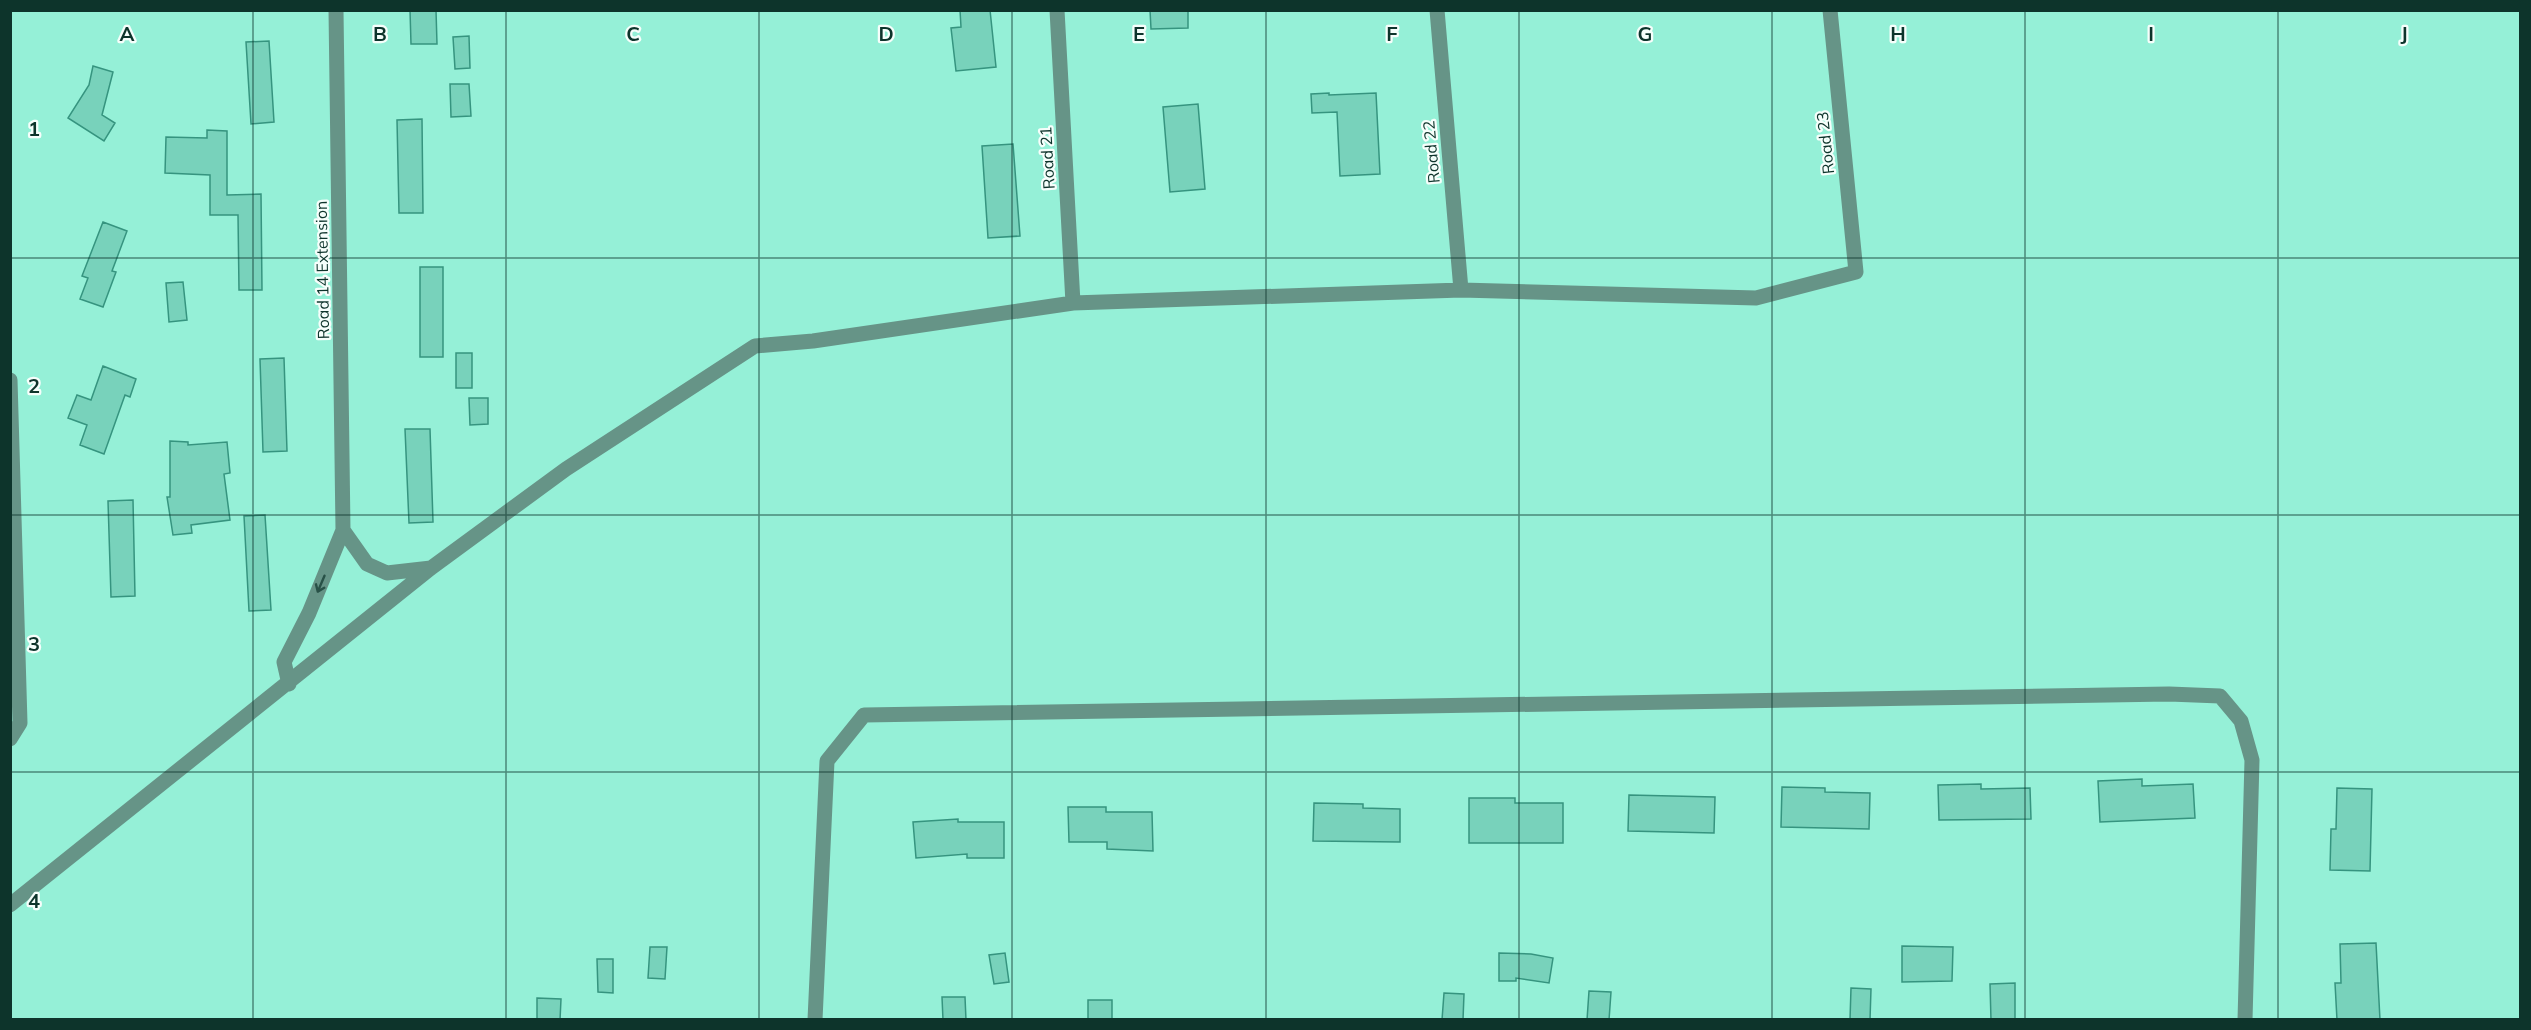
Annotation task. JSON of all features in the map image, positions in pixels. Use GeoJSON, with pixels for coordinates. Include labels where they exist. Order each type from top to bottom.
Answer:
{"type":"FeatureCollection","features":[{"type":"Feature","properties":{"kind":"street","name":"Road 14 Extension"},"geometry":{"type":"LineString","coordinates":[[336,10],[344,530]]}},
{"type":"Feature","properties":{"kind":"street","name":"Road 21"},"geometry":{"type":"LineString","coordinates":[[1057,10],[1073,303]]}},
{"type":"Feature","properties":{"kind":"street","name":"Road 22"},"geometry":{"type":"LineString","coordinates":[[1437,10],[1461,290]]}},
{"type":"Feature","properties":{"kind":"street","name":"Road 23"},"geometry":{"type":"LineString","coordinates":[[1461,290],[1756,298],[1856,272],[1830,10]]}},
{"type":"Feature","properties":{"kind":"street"},"geometry":{"type":"LineString","coordinates":[[10,905],[289,684],[431,568],[566,469],[755,346],[813,341],[1073,303],[1461,290]]}},
{"type":"Feature","properties":{"kind":"street"},"geometry":{"type":"LineString","coordinates":[[10,380],[20,723],[10,739]]}},
{"type":"Feature","properties":{"kind":"street"},"geometry":{"type":"LineString","coordinates":[[344,530],[367,564],[387,573],[431,568]]}},
{"type":"Feature","properties":{"kind":"street"},"geometry":{"type":"LineString","coordinates":[[289,684],[284,662],[309,613],[344,530]]}},
{"type":"Feature","properties":{"kind":"street"},"geometry":{"type":"LineString","coordinates":[[815,1020],[827,761],[864,715],[2169,694],[2220,696],[2241,721],[2252,760],[2245,1020]]}},
{"type":"Feature","properties":{"kind":"building"},"geometry":{"type":"Polygon","coordinates":[[[410,10],[436,10],[437,44],[411,44],[410,10]]]}},
{"type":"Feature","properties":{"kind":"building"},"geometry":{"type":"Polygon","coordinates":[[[960,10],[990,10],[996,67],[956,71],[951,28],[961,27],[960,10]]]}},
{"type":"Feature","properties":{"kind":"building"},"geometry":{"type":"Polygon","coordinates":[[[1150,10],[1188,10],[1188,28],[1151,29],[1150,10]]]}},
{"type":"Feature","properties":{"kind":"building"},"geometry":{"type":"Polygon","coordinates":[[[469,36],[470,68],[455,69],[453,37],[469,36]]]}},
{"type":"Feature","properties":{"kind":"building"},"geometry":{"type":"Polygon","coordinates":[[[269,41],[274,122],[251,124],[246,42],[269,41]]]}},
{"type":"Feature","properties":{"kind":"building"},"geometry":{"type":"Polygon","coordinates":[[[93,66],[113,72],[102,115],[115,123],[104,141],[68,118],[89,85],[93,66]]]}},
{"type":"Feature","properties":{"kind":"building"},"geometry":{"type":"Polygon","coordinates":[[[450,84],[469,84],[471,116],[451,117],[450,84]]]}},
{"type":"Feature","properties":{"kind":"building"},"geometry":{"type":"Polygon","coordinates":[[[1329,93],[1329,95],[1376,93],[1380,174],[1340,176],[1337,112],[1312,113],[1311,94],[1329,93]]]}},
{"type":"Feature","properties":{"kind":"building"},"geometry":{"type":"Polygon","coordinates":[[[1198,104],[1205,189],[1170,192],[1163,107],[1198,104]]]}},
{"type":"Feature","properties":{"kind":"building"},"geometry":{"type":"Polygon","coordinates":[[[422,119],[423,213],[399,213],[397,120],[422,119]]]}},
{"type":"Feature","properties":{"kind":"building"},"geometry":{"type":"Polygon","coordinates":[[[207,130],[227,131],[227,195],[261,194],[262,290],[239,290],[238,215],[210,215],[210,175],[165,173],[166,137],[207,138],[207,130]]]}},
{"type":"Feature","properties":{"kind":"building"},"geometry":{"type":"Polygon","coordinates":[[[1013,144],[1020,236],[988,238],[982,146],[1013,144]]]}},
{"type":"Feature","properties":{"kind":"building"},"geometry":{"type":"Polygon","coordinates":[[[103,222],[127,231],[112,271],[116,272],[103,307],[80,299],[88,278],[82,276],[103,222]]]}},
{"type":"Feature","properties":{"kind":"building"},"geometry":{"type":"Polygon","coordinates":[[[420,267],[443,267],[443,357],[420,357],[420,267]]]}},
{"type":"Feature","properties":{"kind":"building"},"geometry":{"type":"Polygon","coordinates":[[[183,282],[187,320],[169,322],[166,283],[183,282]]]}},
{"type":"Feature","properties":{"kind":"building"},"geometry":{"type":"Polygon","coordinates":[[[456,353],[472,353],[472,388],[456,388],[456,353]]]}},
{"type":"Feature","properties":{"kind":"building"},"geometry":{"type":"Polygon","coordinates":[[[284,358],[287,451],[263,452],[260,359],[284,358]]]}},
{"type":"Feature","properties":{"kind":"building"},"geometry":{"type":"Polygon","coordinates":[[[103,366],[136,379],[130,397],[125,395],[104,454],[80,445],[87,425],[68,418],[77,395],[91,400],[103,366]]]}},
{"type":"Feature","properties":{"kind":"building"},"geometry":{"type":"Polygon","coordinates":[[[469,398],[488,398],[488,424],[470,425],[469,398]]]}},
{"type":"Feature","properties":{"kind":"building"},"geometry":{"type":"Polygon","coordinates":[[[405,429],[430,429],[433,522],[409,523],[405,429]]]}},
{"type":"Feature","properties":{"kind":"building"},"geometry":{"type":"Polygon","coordinates":[[[170,441],[188,442],[188,445],[227,442],[230,473],[224,474],[230,520],[191,525],[192,533],[173,535],[167,497],[170,497],[170,441]]]}},
{"type":"Feature","properties":{"kind":"building"},"geometry":{"type":"Polygon","coordinates":[[[133,500],[135,596],[111,597],[108,501],[133,500]]]}},
{"type":"Feature","properties":{"kind":"building"},"geometry":{"type":"Polygon","coordinates":[[[265,515],[271,610],[249,611],[244,516],[265,515]]]}},
{"type":"Feature","properties":{"kind":"building"},"geometry":{"type":"Polygon","coordinates":[[[2142,779],[2142,786],[2193,784],[2195,818],[2100,822],[2098,781],[2142,779]]]}},
{"type":"Feature","properties":{"kind":"building"},"geometry":{"type":"Polygon","coordinates":[[[1981,784],[1981,789],[2030,788],[2031,819],[1939,820],[1938,785],[1981,784]]]}},
{"type":"Feature","properties":{"kind":"building"},"geometry":{"type":"Polygon","coordinates":[[[1782,787],[1825,788],[1825,792],[1870,793],[1869,829],[1781,827],[1782,787]]]}},
{"type":"Feature","properties":{"kind":"building"},"geometry":{"type":"Polygon","coordinates":[[[2337,788],[2372,789],[2370,871],[2330,870],[2331,829],[2336,829],[2337,788]]]}},
{"type":"Feature","properties":{"kind":"building"},"geometry":{"type":"Polygon","coordinates":[[[1629,795],[1715,797],[1714,833],[1628,831],[1629,795]]]}},
{"type":"Feature","properties":{"kind":"building"},"geometry":{"type":"Polygon","coordinates":[[[1469,798],[1515,798],[1515,803],[1563,803],[1563,843],[1469,843],[1469,798]]]}},
{"type":"Feature","properties":{"kind":"building"},"geometry":{"type":"Polygon","coordinates":[[[1314,803],[1363,804],[1363,808],[1400,809],[1400,842],[1313,841],[1314,803]]]}},
{"type":"Feature","properties":{"kind":"building"},"geometry":{"type":"Polygon","coordinates":[[[1068,807],[1106,807],[1106,812],[1152,812],[1153,851],[1107,849],[1107,842],[1069,842],[1068,807]]]}},
{"type":"Feature","properties":{"kind":"building"},"geometry":{"type":"Polygon","coordinates":[[[958,819],[958,822],[1004,822],[1004,858],[967,858],[967,854],[916,858],[913,822],[958,819]]]}},
{"type":"Feature","properties":{"kind":"building"},"geometry":{"type":"Polygon","coordinates":[[[2376,943],[2380,1020],[2337,1020],[2335,983],[2341,983],[2340,944],[2376,943]]]}},
{"type":"Feature","properties":{"kind":"building"},"geometry":{"type":"Polygon","coordinates":[[[1902,946],[1953,947],[1952,981],[1902,982],[1902,946]]]}},
{"type":"Feature","properties":{"kind":"building"},"geometry":{"type":"Polygon","coordinates":[[[650,947],[667,947],[665,979],[648,978],[650,947]]]}},
{"type":"Feature","properties":{"kind":"building"},"geometry":{"type":"Polygon","coordinates":[[[1005,953],[1009,982],[994,984],[989,955],[1005,953]]]}},
{"type":"Feature","properties":{"kind":"building"},"geometry":{"type":"Polygon","coordinates":[[[1499,953],[1531,954],[1553,958],[1549,983],[1516,978],[1516,981],[1499,981],[1499,953]]]}},
{"type":"Feature","properties":{"kind":"building"},"geometry":{"type":"Polygon","coordinates":[[[597,959],[613,959],[613,993],[598,992],[597,959]]]}},
{"type":"Feature","properties":{"kind":"building"},"geometry":{"type":"Polygon","coordinates":[[[2015,983],[2015,1020],[1991,1020],[1990,984],[2015,983]]]}},
{"type":"Feature","properties":{"kind":"building"},"geometry":{"type":"Polygon","coordinates":[[[1851,988],[1871,989],[1870,1020],[1850,1020],[1851,988]]]}},
{"type":"Feature","properties":{"kind":"building"},"geometry":{"type":"Polygon","coordinates":[[[1589,991],[1611,992],[1609,1020],[1587,1020],[1589,991]]]}},
{"type":"Feature","properties":{"kind":"building"},"geometry":{"type":"Polygon","coordinates":[[[1444,993],[1464,994],[1463,1020],[1442,1020],[1444,993]]]}},
{"type":"Feature","properties":{"kind":"building"},"geometry":{"type":"Polygon","coordinates":[[[942,997],[965,997],[966,1020],[943,1020],[942,997]]]}},
{"type":"Feature","properties":{"kind":"building"},"geometry":{"type":"Polygon","coordinates":[[[537,998],[561,999],[560,1020],[537,1020],[537,998]]]}},
{"type":"Feature","properties":{"kind":"building"},"geometry":{"type":"Polygon","coordinates":[[[1088,1000],[1112,1000],[1112,1020],[1088,1020],[1088,1000]]]}}]}
